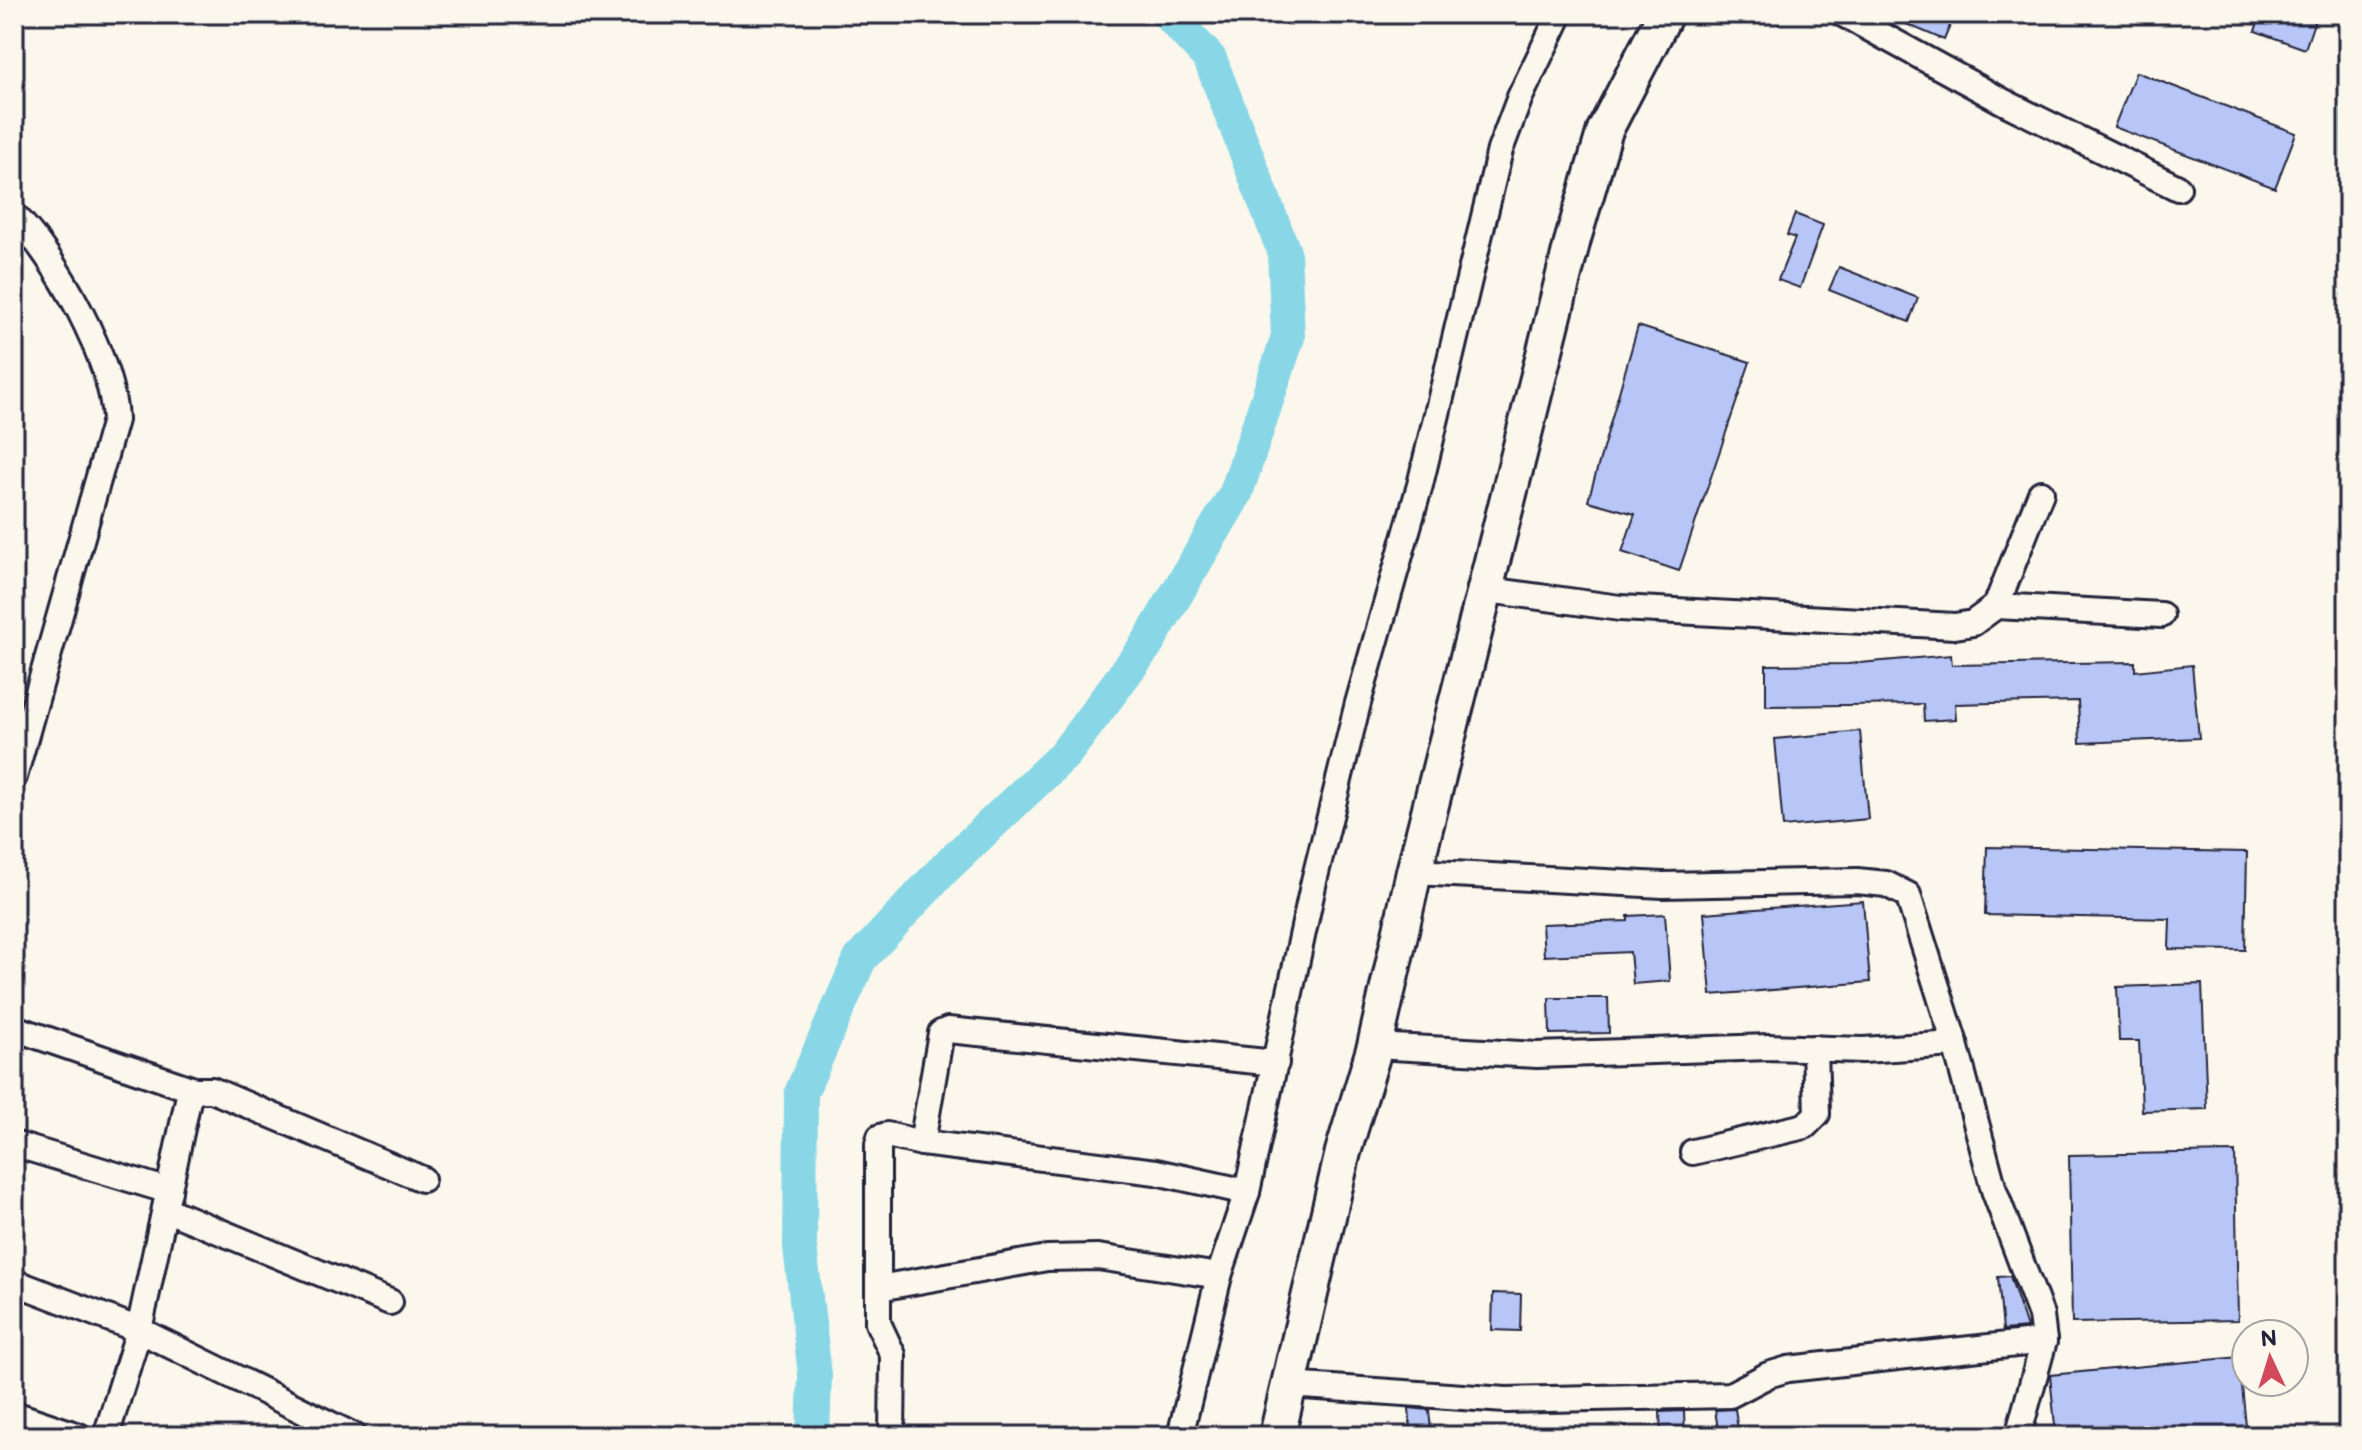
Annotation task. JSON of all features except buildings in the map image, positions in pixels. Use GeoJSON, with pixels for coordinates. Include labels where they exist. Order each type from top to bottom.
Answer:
{"type":"FeatureCollection","features":[{"type":"Feature","properties":{"kind":"highway"},"geometry":{"type":"LineString","coordinates":[[1277,1436],[1343,1152],[1375,1046],[1414,872],[1488,590],[1573,239],[1605,130],[1665,14]]}},
{"type":"Feature","properties":{"kind":"street"},"geometry":{"type":"LineString","coordinates":[[1180,1436],[1219,1276],[1247,1192],[1314,881],[1358,703],[1420,485],[1500,150],[1520,97],[1560,14]]}},
{"type":"Feature","properties":{"kind":"street"},"geometry":{"type":"LineString","coordinates":[[1843,14],[2004,102],[2178,188]]}},
{"type":"Feature","properties":{"kind":"street"},"geometry":{"type":"LineString","coordinates":[[14,215],[55,265],[107,375],[115,420],[14,777]]}},
{"type":"Feature","properties":{"kind":"street"},"geometry":{"type":"LineString","coordinates":[[1488,590],[1620,608],[1955,626],[1973,623],[1996,606],[2041,493]]}},
{"type":"Feature","properties":{"kind":"street"},"geometry":{"type":"LineString","coordinates":[[1996,606],[2161,615]]}},
{"type":"Feature","properties":{"kind":"street"},"geometry":{"type":"LineString","coordinates":[[1414,872],[1663,885],[1857,881],[1886,884],[1908,895],[1955,1044],[1994,1190],[2041,1315],[2044,1341],[2018,1436]]}},
{"type":"Feature","properties":{"kind":"street"},"geometry":{"type":"LineString","coordinates":[[14,1028],[194,1090],[212,1090],[422,1179]]}},
{"type":"Feature","properties":{"kind":"street"},"geometry":{"type":"LineString","coordinates":[[922,1143],[941,1033],[946,1030],[1276,1063]]}},
{"type":"Feature","properties":{"kind":"street"},"geometry":{"type":"LineString","coordinates":[[1375,1046],[1537,1055],[1815,1048],[1863,1050],[1955,1044]]}},
{"type":"Feature","properties":{"kind":"street"},"geometry":{"type":"LineString","coordinates":[[1693,1152],[1805,1126],[1817,1114],[1815,1048]]}},
{"type":"Feature","properties":{"kind":"street"},"geometry":{"type":"LineString","coordinates":[[106,1436],[139,1330],[188,1100],[194,1090]]}},
{"type":"Feature","properties":{"kind":"street"},"geometry":{"type":"LineString","coordinates":[[892,1436],[893,1355],[878,1323],[879,1140],[887,1135],[922,1143],[1156,1172],[1247,1192]]}},
{"type":"Feature","properties":{"kind":"street"},"geometry":{"type":"LineString","coordinates":[[14,1144],[167,1200],[390,1302]]}},
{"type":"Feature","properties":{"kind":"street"},"geometry":{"type":"LineString","coordinates":[[879,1288],[1047,1258],[1098,1257],[1219,1276]]}},
{"type":"Feature","properties":{"kind":"street"},"geometry":{"type":"LineString","coordinates":[[14,1282],[139,1330],[354,1436]]}},
{"type":"Feature","properties":{"kind":"street"},"geometry":{"type":"LineString","coordinates":[[1289,1385],[1506,1400],[1730,1395],[1768,1375],[1788,1369],[2044,1341]]}},
{"type":"Feature","properties":{"kind":"street"},"geometry":{"type":"LineString","coordinates":[[14,1414],[79,1436]]}},
{"type":"Feature","properties":{"kind":"water"},"geometry":{"type":"Polygon","coordinates":[[[2341,14],[2348,14],[2348,1335],[2341,14]]]}},
{"type":"Feature","properties":{"kind":"waterway"},"geometry":{"type":"LineString","coordinates":[[813,1436],[815,1375],[800,1247],[801,1093],[860,959],[944,869],[1065,754],[1147,644],[1236,493],[1288,337],[1284,252],[1210,59],[1168,14]]}}]}
